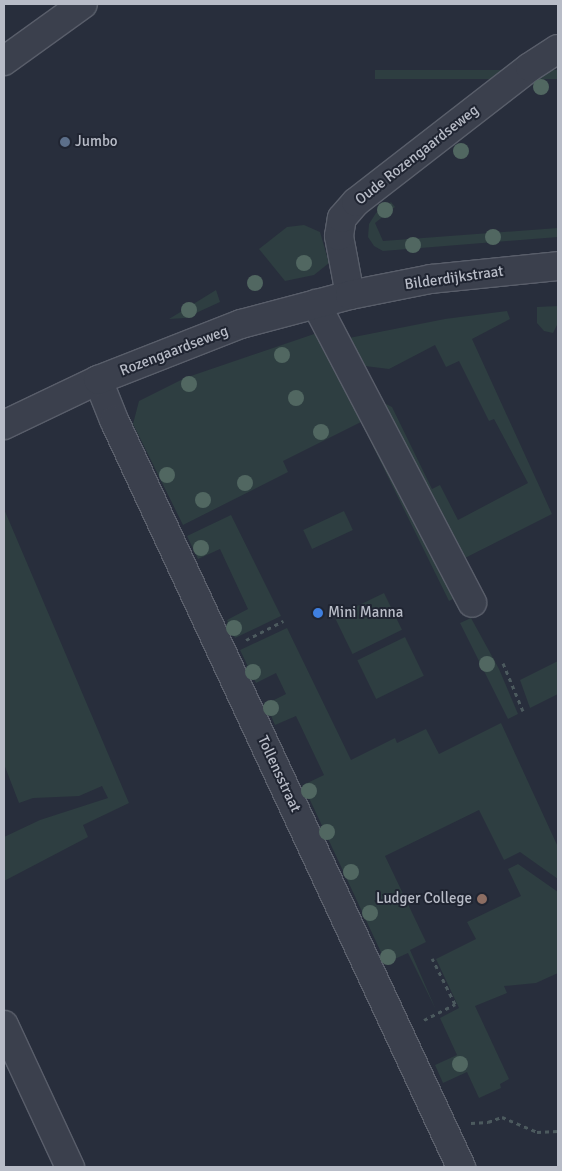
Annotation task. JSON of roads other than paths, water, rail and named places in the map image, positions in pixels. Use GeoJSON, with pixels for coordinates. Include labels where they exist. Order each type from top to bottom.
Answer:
{"type":"FeatureCollection","features":[{"type":"Feature","properties":{"kind":"street"},"geometry":{"type":"LineString","coordinates":[[4,61],[83,4]]}},
{"type":"Feature","properties":{"kind":"street","name":"Oude Rozengaardseweg"},"geometry":{"type":"LineString","coordinates":[[350,295],[339,236],[342,218],[356,202],[530,67],[558,49]]}},
{"type":"Feature","properties":{"kind":"street","name":"Bilderdijkstraat"},"geometry":{"type":"LineString","coordinates":[[350,295],[431,279],[558,266]]}},
{"type":"Feature","properties":{"kind":"street","name":"Rozengaardseweg"},"geometry":{"type":"LineString","coordinates":[[4,425],[98,380],[240,324],[350,295]]}},
{"type":"Feature","properties":{"kind":"street"},"geometry":{"type":"LineString","coordinates":[[316,304],[472,603]]}},
{"type":"Feature","properties":{"kind":"street","name":"Tollensstraat"},"geometry":{"type":"LineString","coordinates":[[98,380],[461,1167]]}},
{"type":"Feature","properties":{"kind":"street"},"geometry":{"type":"LineString","coordinates":[[4,1025],[70,1167]]}},
{"type":"Feature","properties":{"kind":"place","name":"Jumbo"},"geometry":{"type":"Point","coordinates":[65,142]}},
{"type":"Feature","properties":{"kind":"place","name":"Mini Manna"},"geometry":{"type":"Point","coordinates":[318,613]}},
{"type":"Feature","properties":{"kind":"place","name":"Ludger College"},"geometry":{"type":"Point","coordinates":[482,899]}}]}
